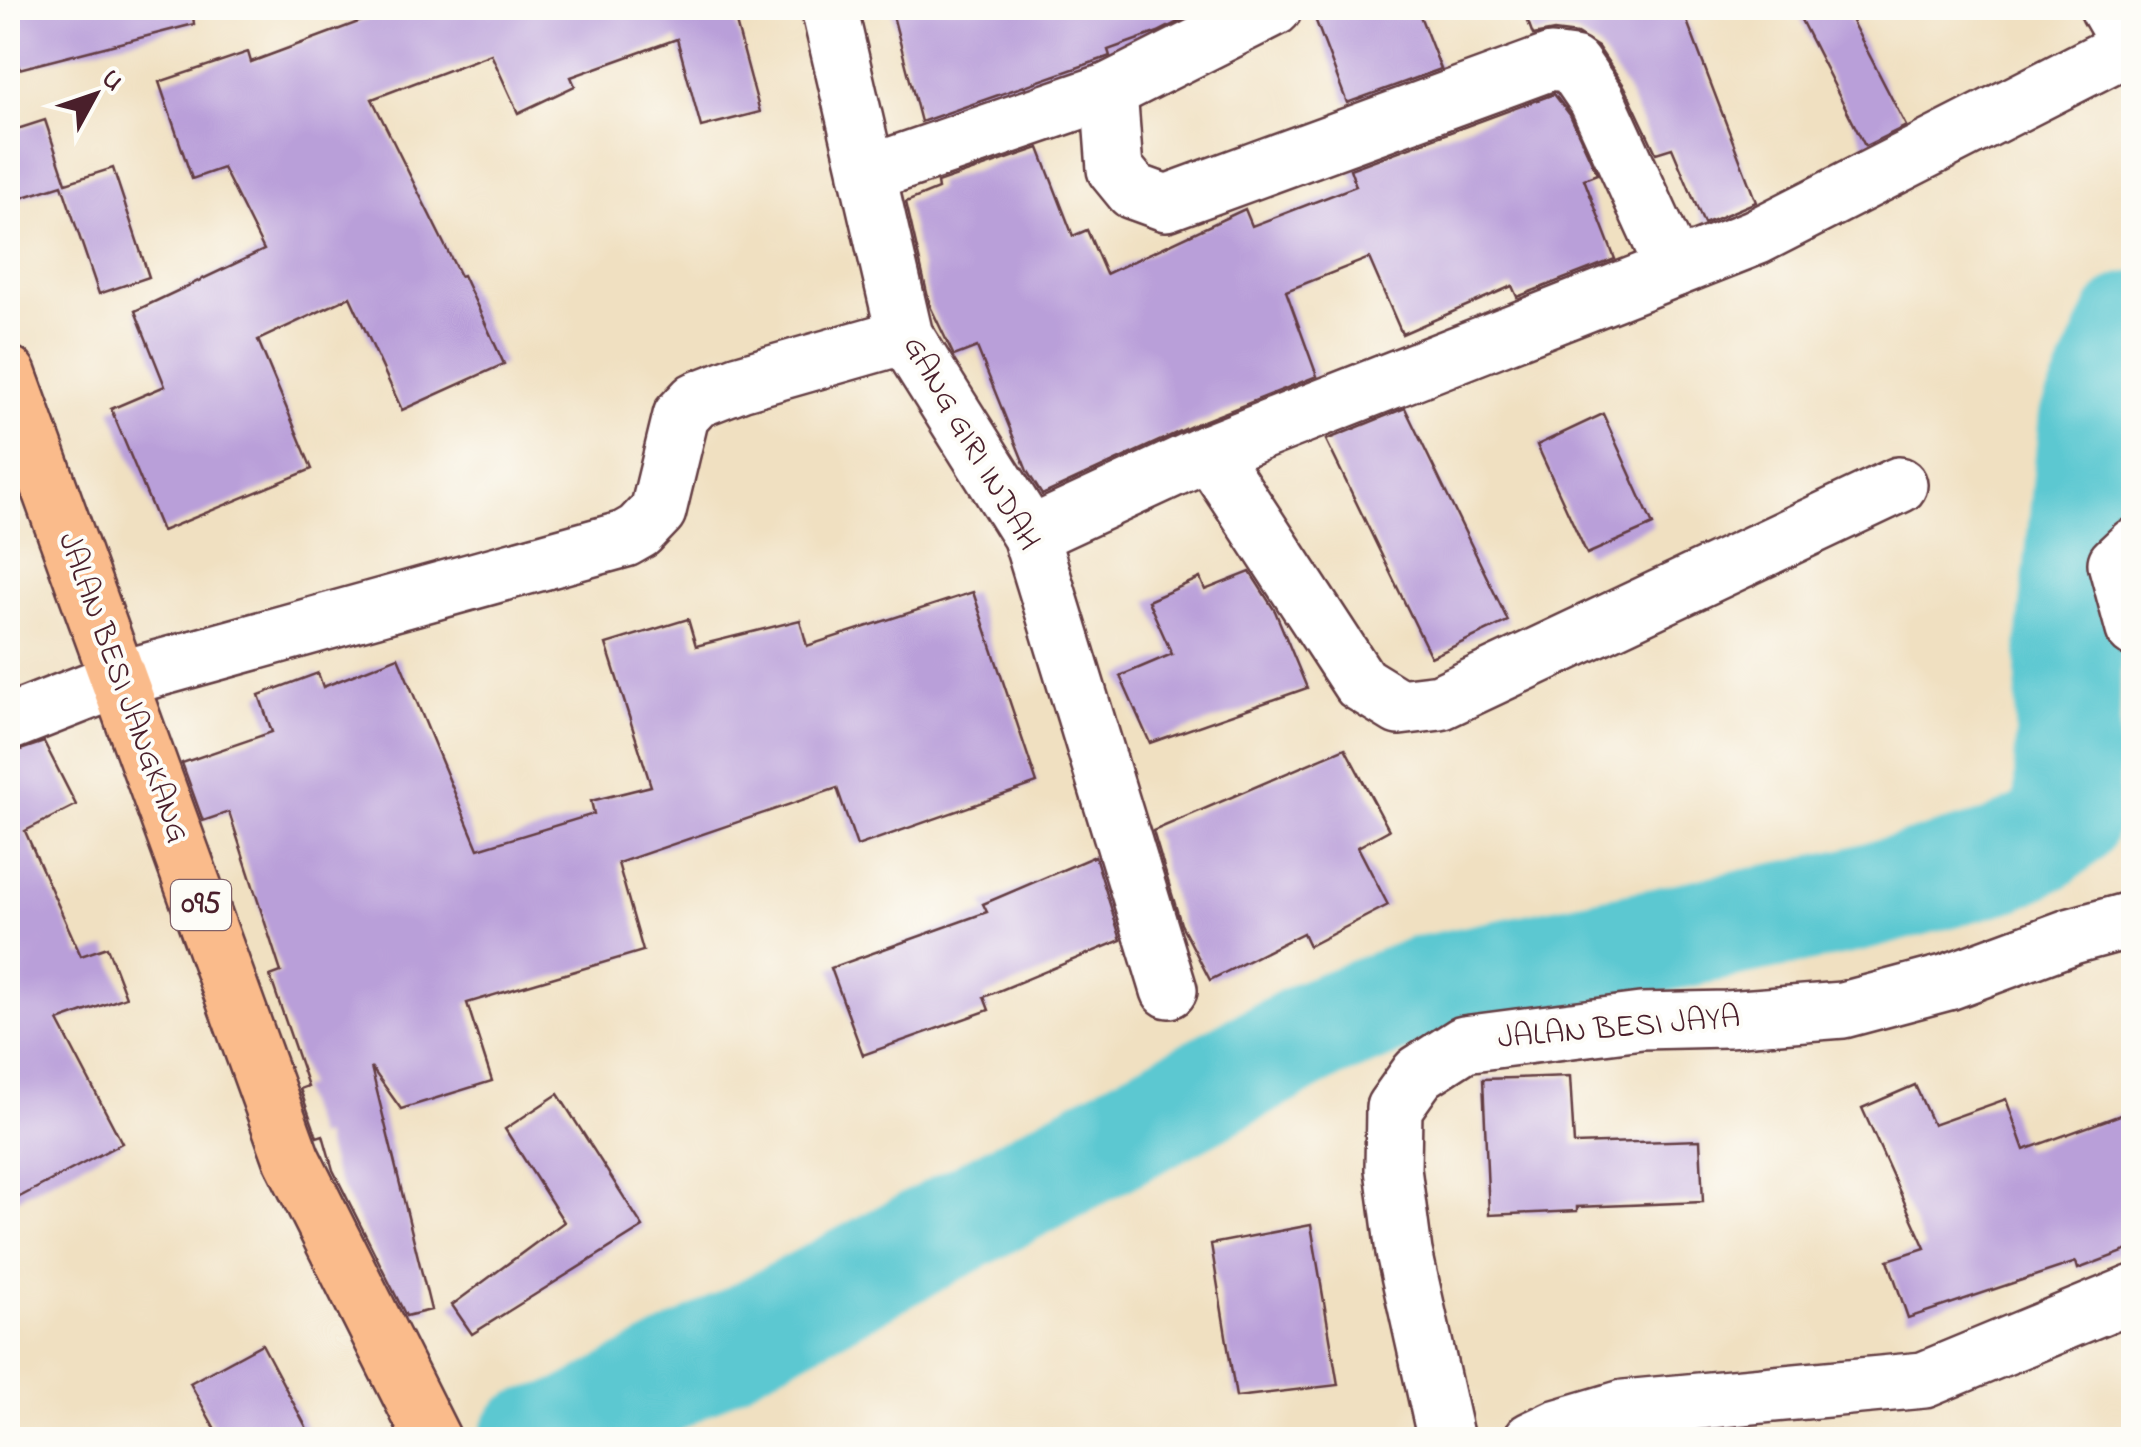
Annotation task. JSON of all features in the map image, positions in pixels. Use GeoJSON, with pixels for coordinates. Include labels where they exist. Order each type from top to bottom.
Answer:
{"type":"FeatureCollection","features":[{"type":"Feature","properties":{"kind":"main road","name":"JALAN BESI JANGKANG"},"geometry":{"type":"LineString","coordinates":[[8,374],[292,1159],[429,1431]]}},
{"type":"Feature","properties":{"kind":"street","name":"GANG GIRI INDAH"},"geometry":{"type":"LineString","coordinates":[[828,8],[905,336],[1030,535],[1169,990]]}},
{"type":"Feature","properties":{"kind":"street"},"geometry":{"type":"LineString","coordinates":[[867,174],[1109,91],[1274,8]]}},
{"type":"Feature","properties":{"kind":"street"},"geometry":{"type":"LineString","coordinates":[[1030,535],[1210,452],[1756,237],[2130,46],[2108,8]]}},
{"type":"Feature","properties":{"kind":"street"},"geometry":{"type":"LineString","coordinates":[[1109,91],[1114,169],[1134,191],[1166,203],[1551,62],[1572,65],[1597,100],[1674,269]]}},
{"type":"Feature","properties":{"kind":"street"},"geometry":{"type":"LineString","coordinates":[[8,722],[120,679],[626,538],[639,531],[658,511],[681,416],[696,400],[905,336]]}},
{"type":"Feature","properties":{"kind":"street"},"geometry":{"type":"LineString","coordinates":[[1210,452],[1360,683],[1399,707],[1440,702],[1900,485]]}},
{"type":"Feature","properties":{"kind":"street"},"geometry":{"type":"LineString","coordinates":[[2134,546],[2116,563],[2134,628]]}},
{"type":"Feature","properties":{"kind":"street","name":"JALAN BESI JAYA"},"geometry":{"type":"LineString","coordinates":[[1446,1440],[1404,1252],[1393,1168],[1394,1108],[1418,1073],[1464,1044],[1641,1022],[1843,1010],[1948,982],[2072,936],[2134,919]]}},
{"type":"Feature","properties":{"kind":"street"},"geometry":{"type":"LineString","coordinates":[[1531,1440],[1556,1428],[1624,1408],[1924,1380],[2134,1293]]}},
{"type":"Feature","properties":{"kind":"building"},"geometry":{"type":"Polygon","coordinates":[[[8,8],[192,8],[194,24],[19,69],[8,8]]]}},
{"type":"Feature","properties":{"kind":"building"},"geometry":{"type":"Polygon","coordinates":[[[396,8],[746,8],[747,14],[735,19],[760,112],[701,127],[677,39],[571,77],[575,86],[518,113],[491,54],[372,99],[504,364],[402,410],[350,297],[258,340],[312,469],[162,531],[111,409],[165,386],[135,311],[264,250],[223,168],[192,179],[159,82],[248,52],[251,62],[396,8]]]}},
{"type":"Feature","properties":{"kind":"building"},"geometry":{"type":"Polygon","coordinates":[[[891,8],[1205,8],[1158,32],[1108,50],[1110,56],[921,122],[891,8]]]}},
{"type":"Feature","properties":{"kind":"building"},"geometry":{"type":"Polygon","coordinates":[[[1311,8],[1417,8],[1441,69],[1347,103],[1311,8]]]}},
{"type":"Feature","properties":{"kind":"building"},"geometry":{"type":"Polygon","coordinates":[[[1523,8],[1682,8],[1756,202],[1704,224],[1672,148],[1656,153],[1625,87],[1598,47],[1577,34],[1554,31],[1533,35],[1523,8]]]}},
{"type":"Feature","properties":{"kind":"building"},"geometry":{"type":"Polygon","coordinates":[[[1795,8],[1845,8],[1906,126],[1865,146],[1795,8]]]}},
{"type":"Feature","properties":{"kind":"building"},"geometry":{"type":"Polygon","coordinates":[[[1554,94],[1570,115],[1597,174],[1584,179],[1615,259],[1517,297],[1512,286],[1402,334],[1369,258],[1286,291],[1317,376],[1196,424],[1042,495],[1027,471],[977,347],[954,356],[930,306],[906,202],[938,189],[937,183],[1039,148],[1073,236],[1087,230],[1106,274],[1245,209],[1252,226],[1356,186],[1350,169],[1554,94]]]}},
{"type":"Feature","properties":{"kind":"building"},"geometry":{"type":"Polygon","coordinates":[[[45,120],[66,183],[113,168],[149,277],[99,294],[62,185],[8,202],[8,132],[45,120]]]}},
{"type":"Feature","properties":{"kind":"building"},"geometry":{"type":"Polygon","coordinates":[[[1405,408],[1508,621],[1431,657],[1326,440],[1405,408]]]}},
{"type":"Feature","properties":{"kind":"building"},"geometry":{"type":"Polygon","coordinates":[[[1603,414],[1653,525],[1587,554],[1537,445],[1603,414]]]}},
{"type":"Feature","properties":{"kind":"building"},"geometry":{"type":"Polygon","coordinates":[[[1250,572],[1275,611],[1307,688],[1150,743],[1120,676],[1172,654],[1148,601],[1200,578],[1205,590],[1250,572]]]}},
{"type":"Feature","properties":{"kind":"building"},"geometry":{"type":"Polygon","coordinates":[[[973,592],[1037,783],[857,846],[837,788],[618,863],[643,951],[467,1003],[492,1081],[401,1109],[371,1067],[431,1310],[406,1316],[333,1170],[323,1135],[317,1137],[300,1089],[308,1086],[270,976],[281,972],[229,812],[203,821],[182,763],[272,732],[259,695],[318,673],[323,687],[398,657],[478,849],[594,814],[591,801],[651,786],[606,644],[688,619],[696,646],[800,620],[807,646],[973,592]]]}},
{"type":"Feature","properties":{"kind":"building"},"geometry":{"type":"Polygon","coordinates":[[[44,742],[76,805],[25,831],[81,956],[107,947],[126,997],[58,1021],[122,1143],[8,1203],[8,754],[44,742]]]}},
{"type":"Feature","properties":{"kind":"building"},"geometry":{"type":"Polygon","coordinates":[[[1345,748],[1389,830],[1358,847],[1388,905],[1309,946],[1303,933],[1210,980],[1181,924],[1153,831],[1345,748]]]}},
{"type":"Feature","properties":{"kind":"building"},"geometry":{"type":"Polygon","coordinates":[[[1095,856],[1121,940],[984,997],[989,1010],[863,1055],[831,968],[987,912],[983,904],[1095,856]]]}},
{"type":"Feature","properties":{"kind":"building"},"geometry":{"type":"Polygon","coordinates":[[[1570,1076],[1574,1144],[1700,1140],[1703,1202],[1489,1215],[1483,1079],[1570,1076]]]}},
{"type":"Feature","properties":{"kind":"building"},"geometry":{"type":"Polygon","coordinates":[[[1915,1085],[1933,1125],[2006,1099],[2024,1150],[2134,1110],[2134,1248],[2078,1269],[2076,1262],[1908,1318],[1888,1260],[1925,1248],[1862,1108],[1915,1085]]]}},
{"type":"Feature","properties":{"kind":"building"},"geometry":{"type":"Polygon","coordinates":[[[558,1094],[643,1227],[472,1334],[452,1305],[564,1222],[505,1129],[558,1094]]]}},
{"type":"Feature","properties":{"kind":"building"},"geometry":{"type":"Polygon","coordinates":[[[1311,1225],[1338,1385],[1236,1397],[1211,1244],[1311,1225]]]}},
{"type":"Feature","properties":{"kind":"building"},"geometry":{"type":"Polygon","coordinates":[[[262,1344],[313,1440],[221,1440],[190,1383],[262,1344]]]}},
{"type":"Feature","properties":{"kind":"waterway"},"geometry":{"type":"LineString","coordinates":[[532,1440],[571,1430],[1315,1031],[1425,988],[1854,900],[2001,860],[2042,840],[2066,820],[2069,643],[2091,421],[2134,324]]}}]}
